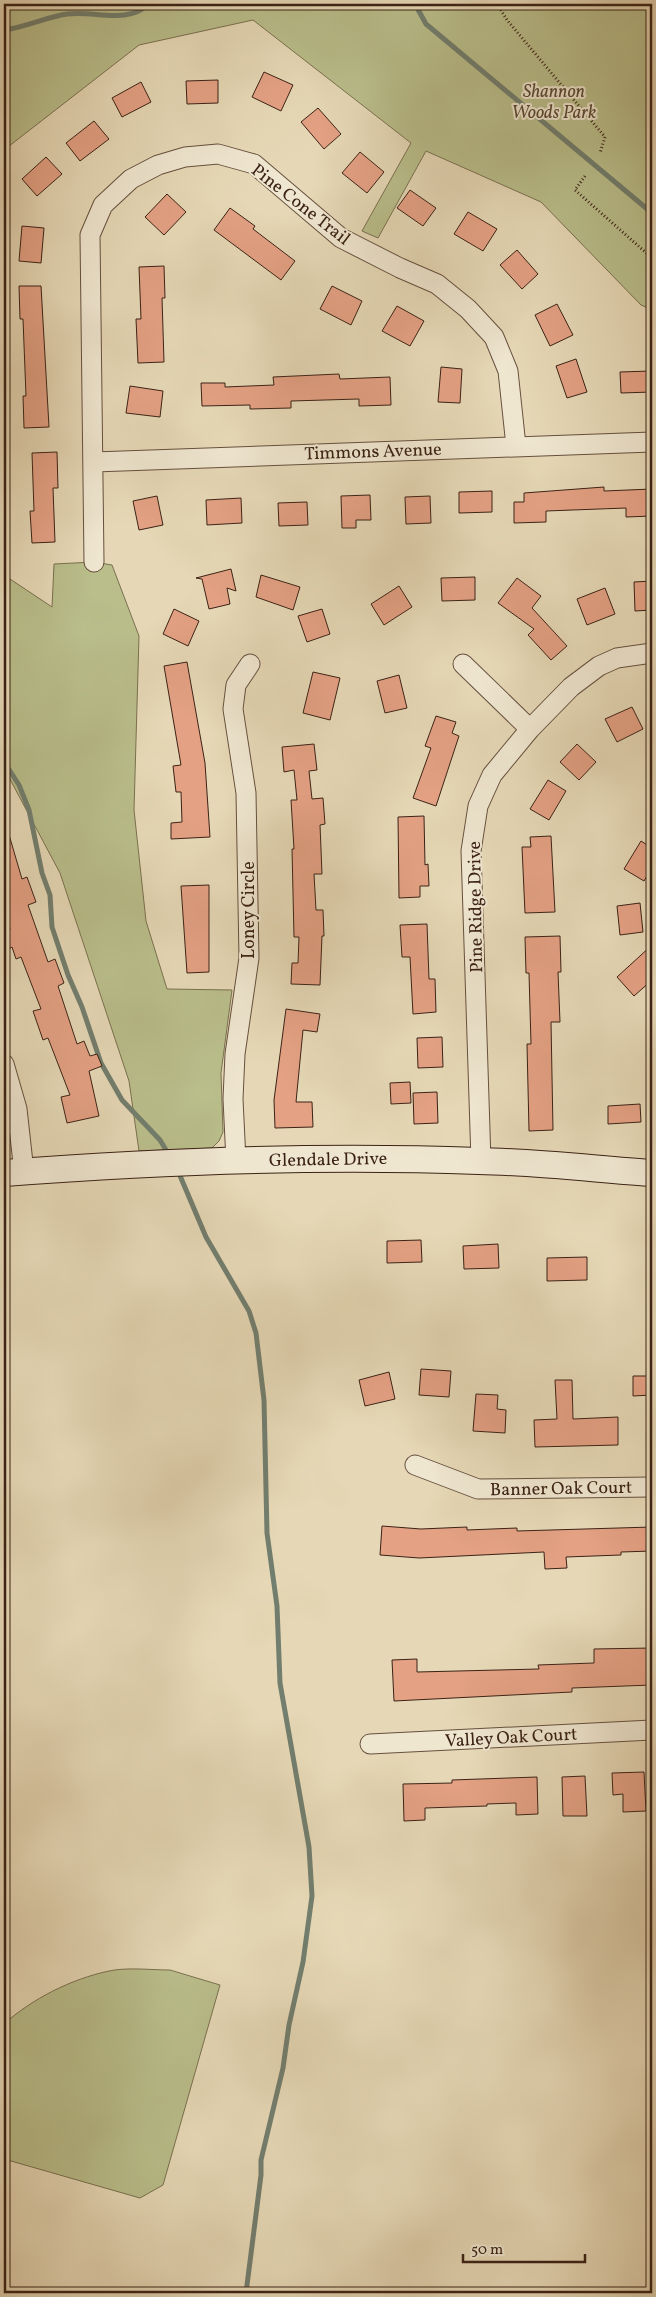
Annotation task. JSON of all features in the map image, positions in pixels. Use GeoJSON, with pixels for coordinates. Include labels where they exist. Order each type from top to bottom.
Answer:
{"type":"FeatureCollection","features":[{"type":"Feature","properties":{"kind":"street","name":"Pine Cone Trail"},"geometry":{"type":"LineString","coordinates":[[94,562],[90,235],[103,206],[131,179],[158,164],[185,157],[218,154],[254,164],[341,238],[400,268],[438,284],[468,308],[494,337],[508,371],[516,446]]}},
{"type":"Feature","properties":{"kind":"street","name":"Timmons Avenue"},"geometry":{"type":"LineString","coordinates":[[94,462],[652,442]]}},
{"type":"Feature","properties":{"kind":"street","name":"Pine Ridge Drive"},"geometry":{"type":"LineString","coordinates":[[481,1161],[471,851],[478,806],[492,775],[530,729],[571,687],[599,666],[617,658],[652,653]]}},
{"type":"Feature","properties":{"kind":"street","name":"Loney Circle"},"geometry":{"type":"LineString","coordinates":[[236,1161],[233,1099],[235,1054],[250,958],[246,793],[234,709],[236,685],[250,664]]}},
{"type":"Feature","properties":{"kind":"street"},"geometry":{"type":"LineString","coordinates":[[463,664],[530,729]]}},
{"type":"Feature","properties":{"kind":"street"},"geometry":{"type":"LineString","coordinates":[[4,1064],[17,1109],[14,1172]]}},
{"type":"Feature","properties":{"kind":"street","name":"Glendale Drive"},"geometry":{"type":"LineString","coordinates":[[14,1172],[236,1161],[363,1158],[481,1161],[652,1173]]}},
{"type":"Feature","properties":{"kind":"street","name":"Banner Oak Court"},"geometry":{"type":"LineString","coordinates":[[415,1465],[478,1489],[652,1487]]}},
{"type":"Feature","properties":{"kind":"street","name":"Valley Oak Court"},"geometry":{"type":"LineString","coordinates":[[370,1744],[652,1730]]}},
{"type":"Feature","properties":{"kind":"path"},"geometry":{"type":"LineString","coordinates":[[497,4],[507,20],[605,137],[600,154]]}},
{"type":"Feature","properties":{"kind":"path"},"geometry":{"type":"LineString","coordinates":[[585,176],[575,190],[652,258]]}},
{"type":"Feature","properties":{"kind":"green space","name":"Shannon Woods Park"},"geometry":{"type":"Polygon","coordinates":[[[4,4],[652,4],[652,310],[641,305],[541,202],[426,151],[378,238],[362,231],[411,143],[253,20],[139,45],[4,150],[4,4]]]}},
{"type":"Feature","properties":{"kind":"green space"},"geometry":{"type":"Polygon","coordinates":[[[94,562],[112,565],[139,636],[134,810],[146,921],[167,989],[232,990],[221,1073],[223,1132],[219,1141],[212,1148],[139,1151],[129,1081],[60,873],[4,768],[4,575],[52,607],[54,564],[94,562]]]}},
{"type":"Feature","properties":{"kind":"green space"},"geometry":{"type":"Polygon","coordinates":[[[116,1970],[170,1970],[220,1985],[163,2185],[140,2198],[4,2159],[4,2024],[40,1998],[80,1979],[116,1970]]]}},
{"type":"Feature","properties":{"kind":"building"},"geometry":{"type":"Polygon","coordinates":[[[264,72],[293,85],[281,111],[252,97],[264,72]]]}},
{"type":"Feature","properties":{"kind":"building"},"geometry":{"type":"Polygon","coordinates":[[[218,80],[218,103],[187,104],[186,81],[218,80]]]}},
{"type":"Feature","properties":{"kind":"building"},"geometry":{"type":"Polygon","coordinates":[[[141,82],[151,102],[122,117],[112,98],[141,82]]]}},
{"type":"Feature","properties":{"kind":"building"},"geometry":{"type":"Polygon","coordinates":[[[318,108],[341,134],[324,149],[301,122],[318,108]]]}},
{"type":"Feature","properties":{"kind":"building"},"geometry":{"type":"Polygon","coordinates":[[[94,121],[109,139],[80,161],[66,143],[94,121]]]}},
{"type":"Feature","properties":{"kind":"building"},"geometry":{"type":"Polygon","coordinates":[[[360,152],[384,172],[367,193],[342,173],[360,152]]]}},
{"type":"Feature","properties":{"kind":"building"},"geometry":{"type":"Polygon","coordinates":[[[46,157],[62,174],[37,196],[22,179],[46,157]]]}},
{"type":"Feature","properties":{"kind":"building"},"geometry":{"type":"Polygon","coordinates":[[[410,190],[436,208],[423,226],[397,208],[410,190]]]}},
{"type":"Feature","properties":{"kind":"building"},"geometry":{"type":"Polygon","coordinates":[[[167,194],[186,212],[164,235],[145,217],[167,194]]]}},
{"type":"Feature","properties":{"kind":"building"},"geometry":{"type":"Polygon","coordinates":[[[230,208],[255,226],[253,229],[295,261],[281,280],[214,230],[230,208]]]}},
{"type":"Feature","properties":{"kind":"building"},"geometry":{"type":"Polygon","coordinates":[[[468,212],[497,229],[483,251],[454,234],[468,212]]]}},
{"type":"Feature","properties":{"kind":"building"},"geometry":{"type":"Polygon","coordinates":[[[22,226],[44,228],[41,263],[19,261],[22,226]]]}},
{"type":"Feature","properties":{"kind":"building"},"geometry":{"type":"Polygon","coordinates":[[[517,250],[538,274],[522,289],[500,265],[517,250]]]}},
{"type":"Feature","properties":{"kind":"building"},"geometry":{"type":"Polygon","coordinates":[[[164,266],[165,298],[162,298],[164,362],[138,363],[136,319],[141,319],[139,267],[164,266]]]}},
{"type":"Feature","properties":{"kind":"building"},"geometry":{"type":"Polygon","coordinates":[[[19,286],[41,286],[49,427],[24,428],[23,396],[26,396],[23,319],[20,319],[19,286]]]}},
{"type":"Feature","properties":{"kind":"building"},"geometry":{"type":"Polygon","coordinates":[[[332,286],[362,301],[351,325],[320,309],[332,286]]]}},
{"type":"Feature","properties":{"kind":"building"},"geometry":{"type":"Polygon","coordinates":[[[557,304],[573,335],[550,346],[535,315],[557,304]]]}},
{"type":"Feature","properties":{"kind":"building"},"geometry":{"type":"Polygon","coordinates":[[[397,306],[424,321],[410,346],[382,331],[397,306]]]}},
{"type":"Feature","properties":{"kind":"building"},"geometry":{"type":"Polygon","coordinates":[[[576,359],[587,392],[567,398],[556,366],[576,359]]]}},
{"type":"Feature","properties":{"kind":"building"},"geometry":{"type":"Polygon","coordinates":[[[441,367],[462,369],[460,403],[438,402],[441,367]]]}},
{"type":"Feature","properties":{"kind":"building"},"geometry":{"type":"Polygon","coordinates":[[[651,371],[652,392],[621,393],[620,372],[651,371]]]}},
{"type":"Feature","properties":{"kind":"building"},"geometry":{"type":"Polygon","coordinates":[[[339,374],[340,379],[390,377],[391,405],[359,406],[359,399],[291,401],[291,408],[250,409],[250,405],[202,406],[201,383],[225,383],[225,387],[274,385],[273,377],[339,374]]]}},
{"type":"Feature","properties":{"kind":"building"},"geometry":{"type":"Polygon","coordinates":[[[130,386],[163,391],[160,417],[126,413],[130,386]]]}},
{"type":"Feature","properties":{"kind":"building"},"geometry":{"type":"Polygon","coordinates":[[[57,452],[58,488],[53,488],[55,542],[32,543],[30,511],[34,511],[32,453],[57,452]]]}},
{"type":"Feature","properties":{"kind":"building"},"geometry":{"type":"Polygon","coordinates":[[[604,487],[604,491],[652,489],[652,516],[626,517],[626,508],[546,511],[546,522],[514,523],[514,502],[524,502],[524,493],[604,487]]]}},
{"type":"Feature","properties":{"kind":"building"},"geometry":{"type":"Polygon","coordinates":[[[492,491],[492,512],[459,513],[459,492],[492,491]]]}},
{"type":"Feature","properties":{"kind":"building"},"geometry":{"type":"Polygon","coordinates":[[[370,495],[371,520],[356,520],[356,528],[342,528],[341,496],[370,495]]]}},
{"type":"Feature","properties":{"kind":"building"},"geometry":{"type":"Polygon","coordinates":[[[157,496],[163,525],[139,530],[133,501],[157,496]]]}},
{"type":"Feature","properties":{"kind":"building"},"geometry":{"type":"Polygon","coordinates":[[[430,496],[431,523],[406,524],[405,497],[430,496]]]}},
{"type":"Feature","properties":{"kind":"building"},"geometry":{"type":"Polygon","coordinates":[[[241,498],[242,523],[207,525],[206,500],[241,498]]]}},
{"type":"Feature","properties":{"kind":"building"},"geometry":{"type":"Polygon","coordinates":[[[307,502],[308,525],[279,526],[278,503],[307,502]]]}},
{"type":"Feature","properties":{"kind":"building"},"geometry":{"type":"Polygon","coordinates":[[[231,569],[236,591],[227,588],[230,604],[209,609],[202,579],[196,578],[231,569]]]}},
{"type":"Feature","properties":{"kind":"building"},"geometry":{"type":"Polygon","coordinates":[[[261,575],[300,587],[293,610],[256,597],[261,575]]]}},
{"type":"Feature","properties":{"kind":"building"},"geometry":{"type":"Polygon","coordinates":[[[475,577],[475,600],[442,601],[441,578],[475,577]]]}},
{"type":"Feature","properties":{"kind":"building"},"geometry":{"type":"Polygon","coordinates":[[[517,578],[541,596],[532,608],[567,646],[551,660],[528,635],[534,629],[498,603],[517,578]]]}},
{"type":"Feature","properties":{"kind":"building"},"geometry":{"type":"Polygon","coordinates":[[[652,581],[652,610],[635,611],[634,582],[652,581]]]}},
{"type":"Feature","properties":{"kind":"building"},"geometry":{"type":"Polygon","coordinates":[[[399,586],[412,607],[384,625],[371,604],[399,586]]]}},
{"type":"Feature","properties":{"kind":"building"},"geometry":{"type":"Polygon","coordinates":[[[605,588],[615,614],[587,625],[577,599],[605,588]]]}},
{"type":"Feature","properties":{"kind":"building"},"geometry":{"type":"Polygon","coordinates":[[[174,609],[199,621],[188,646],[163,634],[174,609]]]}},
{"type":"Feature","properties":{"kind":"building"},"geometry":{"type":"Polygon","coordinates":[[[322,609],[330,634],[307,642],[298,616],[322,609]]]}},
{"type":"Feature","properties":{"kind":"building"},"geometry":{"type":"Polygon","coordinates":[[[187,662],[205,763],[210,837],[171,839],[171,823],[182,822],[181,792],[176,792],[173,766],[181,765],[164,666],[187,662]]]}},
{"type":"Feature","properties":{"kind":"building"},"geometry":{"type":"Polygon","coordinates":[[[313,672],[340,678],[330,720],[303,713],[313,672]]]}},
{"type":"Feature","properties":{"kind":"building"},"geometry":{"type":"Polygon","coordinates":[[[399,675],[407,708],[385,713],[377,681],[399,675]]]}},
{"type":"Feature","properties":{"kind":"building"},"geometry":{"type":"Polygon","coordinates":[[[632,707],[643,729],[617,742],[605,719],[632,707]]]}},
{"type":"Feature","properties":{"kind":"building"},"geometry":{"type":"Polygon","coordinates":[[[436,716],[456,722],[452,733],[459,736],[436,806],[413,798],[431,748],[425,746],[436,716]]]}},
{"type":"Feature","properties":{"kind":"building"},"geometry":{"type":"Polygon","coordinates":[[[314,744],[317,770],[309,771],[312,799],[323,798],[325,824],[320,825],[322,874],[314,874],[316,910],[323,910],[324,936],[322,936],[320,985],[291,984],[292,963],[298,963],[299,937],[294,937],[292,849],[294,849],[291,800],[297,800],[294,770],[284,772],[282,747],[314,744]]]}},
{"type":"Feature","properties":{"kind":"building"},"geometry":{"type":"Polygon","coordinates":[[[577,744],[596,762],[579,780],[560,762],[577,744]]]}},
{"type":"Feature","properties":{"kind":"building"},"geometry":{"type":"Polygon","coordinates":[[[548,780],[566,791],[549,820],[530,809],[548,780]]]}},
{"type":"Feature","properties":{"kind":"building"},"geometry":{"type":"Polygon","coordinates":[[[424,816],[425,865],[428,864],[429,886],[420,886],[420,897],[399,898],[398,817],[424,816]]]}},
{"type":"Feature","properties":{"kind":"building"},"geometry":{"type":"Polygon","coordinates":[[[7,828],[22,879],[27,877],[36,902],[28,905],[48,962],[55,959],[64,983],[58,986],[77,1044],[84,1041],[90,1056],[97,1054],[102,1066],[89,1071],[99,1116],[67,1123],[61,1097],[70,1095],[48,1038],[43,1040],[33,1011],[41,1009],[21,957],[16,959],[12,947],[9,949],[4,936],[4,931],[10,929],[4,910],[4,829],[7,828]]]}},
{"type":"Feature","properties":{"kind":"building"},"geometry":{"type":"Polygon","coordinates":[[[551,836],[555,912],[525,913],[522,847],[531,847],[530,837],[551,836]]]}},
{"type":"Feature","properties":{"kind":"building"},"geometry":{"type":"Polygon","coordinates":[[[641,841],[652,848],[652,867],[644,881],[624,869],[641,841]]]}},
{"type":"Feature","properties":{"kind":"building"},"geometry":{"type":"Polygon","coordinates":[[[209,885],[209,972],[187,973],[181,886],[209,885]]]}},
{"type":"Feature","properties":{"kind":"building"},"geometry":{"type":"Polygon","coordinates":[[[640,903],[643,932],[620,935],[617,906],[640,903]]]}},
{"type":"Feature","properties":{"kind":"building"},"geometry":{"type":"Polygon","coordinates":[[[427,924],[429,979],[435,979],[436,1012],[413,1014],[410,957],[402,957],[400,925],[427,924]]]}},
{"type":"Feature","properties":{"kind":"building"},"geometry":{"type":"Polygon","coordinates":[[[560,936],[561,972],[558,972],[560,1022],[551,1022],[553,1130],[529,1131],[527,1044],[531,1044],[529,973],[526,973],[525,937],[560,936]]]}},
{"type":"Feature","properties":{"kind":"building"},"geometry":{"type":"Polygon","coordinates":[[[652,945],[652,980],[634,996],[617,977],[652,945]]]}},
{"type":"Feature","properties":{"kind":"building"},"geometry":{"type":"Polygon","coordinates":[[[286,1009],[320,1014],[317,1032],[303,1030],[296,1102],[312,1102],[313,1127],[275,1128],[274,1100],[286,1009]]]}},
{"type":"Feature","properties":{"kind":"building"},"geometry":{"type":"Polygon","coordinates":[[[442,1037],[443,1067],[418,1068],[417,1038],[442,1037]]]}},
{"type":"Feature","properties":{"kind":"building"},"geometry":{"type":"Polygon","coordinates":[[[410,1082],[411,1103],[391,1104],[390,1083],[410,1082]]]}},
{"type":"Feature","properties":{"kind":"building"},"geometry":{"type":"Polygon","coordinates":[[[437,1092],[438,1123],[414,1124],[413,1093],[437,1092]]]}},
{"type":"Feature","properties":{"kind":"building"},"geometry":{"type":"Polygon","coordinates":[[[640,1104],[641,1122],[608,1124],[608,1106],[640,1104]]]}},
{"type":"Feature","properties":{"kind":"building"},"geometry":{"type":"Polygon","coordinates":[[[421,1240],[422,1262],[387,1263],[387,1241],[421,1240]]]}},
{"type":"Feature","properties":{"kind":"building"},"geometry":{"type":"Polygon","coordinates":[[[498,1244],[499,1268],[464,1269],[463,1246],[498,1244]]]}},
{"type":"Feature","properties":{"kind":"building"},"geometry":{"type":"Polygon","coordinates":[[[587,1257],[587,1280],[547,1281],[547,1258],[587,1257]]]}},
{"type":"Feature","properties":{"kind":"building"},"geometry":{"type":"Polygon","coordinates":[[[421,1369],[451,1371],[449,1397],[419,1395],[421,1369]]]}},
{"type":"Feature","properties":{"kind":"building"},"geometry":{"type":"Polygon","coordinates":[[[389,1372],[395,1399],[365,1406],[359,1380],[389,1372]]]}},
{"type":"Feature","properties":{"kind":"building"},"geometry":{"type":"Polygon","coordinates":[[[633,1376],[652,1376],[652,1395],[633,1396],[633,1376]]]}},
{"type":"Feature","properties":{"kind":"building"},"geometry":{"type":"Polygon","coordinates":[[[555,1380],[572,1380],[573,1419],[618,1417],[618,1445],[535,1447],[534,1420],[557,1419],[555,1380]]]}},
{"type":"Feature","properties":{"kind":"building"},"geometry":{"type":"Polygon","coordinates":[[[476,1394],[498,1395],[497,1409],[506,1410],[505,1433],[473,1431],[476,1394]]]}},
{"type":"Feature","properties":{"kind":"building"},"geometry":{"type":"Polygon","coordinates":[[[382,1526],[421,1529],[467,1527],[467,1530],[517,1528],[517,1531],[652,1527],[652,1551],[621,1552],[621,1555],[566,1557],[567,1568],[545,1569],[544,1552],[419,1558],[380,1555],[382,1526]]]}},
{"type":"Feature","properties":{"kind":"building"},"geometry":{"type":"Polygon","coordinates":[[[652,1648],[652,1685],[572,1688],[572,1692],[394,1701],[392,1660],[417,1659],[417,1672],[539,1669],[538,1665],[594,1663],[594,1649],[652,1648]]]}},
{"type":"Feature","properties":{"kind":"building"},"geometry":{"type":"Polygon","coordinates":[[[644,1772],[646,1811],[623,1812],[623,1794],[613,1795],[612,1773],[644,1772]]]}},
{"type":"Feature","properties":{"kind":"building"},"geometry":{"type":"Polygon","coordinates":[[[585,1776],[587,1816],[563,1816],[562,1777],[585,1776]]]}},
{"type":"Feature","properties":{"kind":"building"},"geometry":{"type":"Polygon","coordinates":[[[537,1777],[538,1814],[516,1815],[516,1803],[487,1804],[487,1806],[425,1808],[425,1820],[404,1821],[403,1784],[452,1783],[452,1780],[537,1777]]]}},
{"type":"Feature","properties":{"kind":"waterway"},"geometry":{"type":"LineString","coordinates":[[4,30],[67,14],[131,14],[149,4]]}},
{"type":"Feature","properties":{"kind":"waterway"},"geometry":{"type":"LineString","coordinates":[[415,4],[426,24],[652,213]]}},
{"type":"Feature","properties":{"kind":"waterway"},"geometry":{"type":"LineString","coordinates":[[4,762],[19,785],[29,810],[42,873],[50,895],[52,927],[101,1063],[122,1100],[160,1140],[169,1155]]}},
{"type":"Feature","properties":{"kind":"waterway"},"geometry":{"type":"LineString","coordinates":[[178,1171],[206,1237],[249,1311],[256,1333],[264,1400],[267,1533],[277,1606],[280,1683],[309,1847],[312,1896],[303,1962],[289,2025],[283,2068],[261,2160],[261,2175],[246,2293]]}}]}
